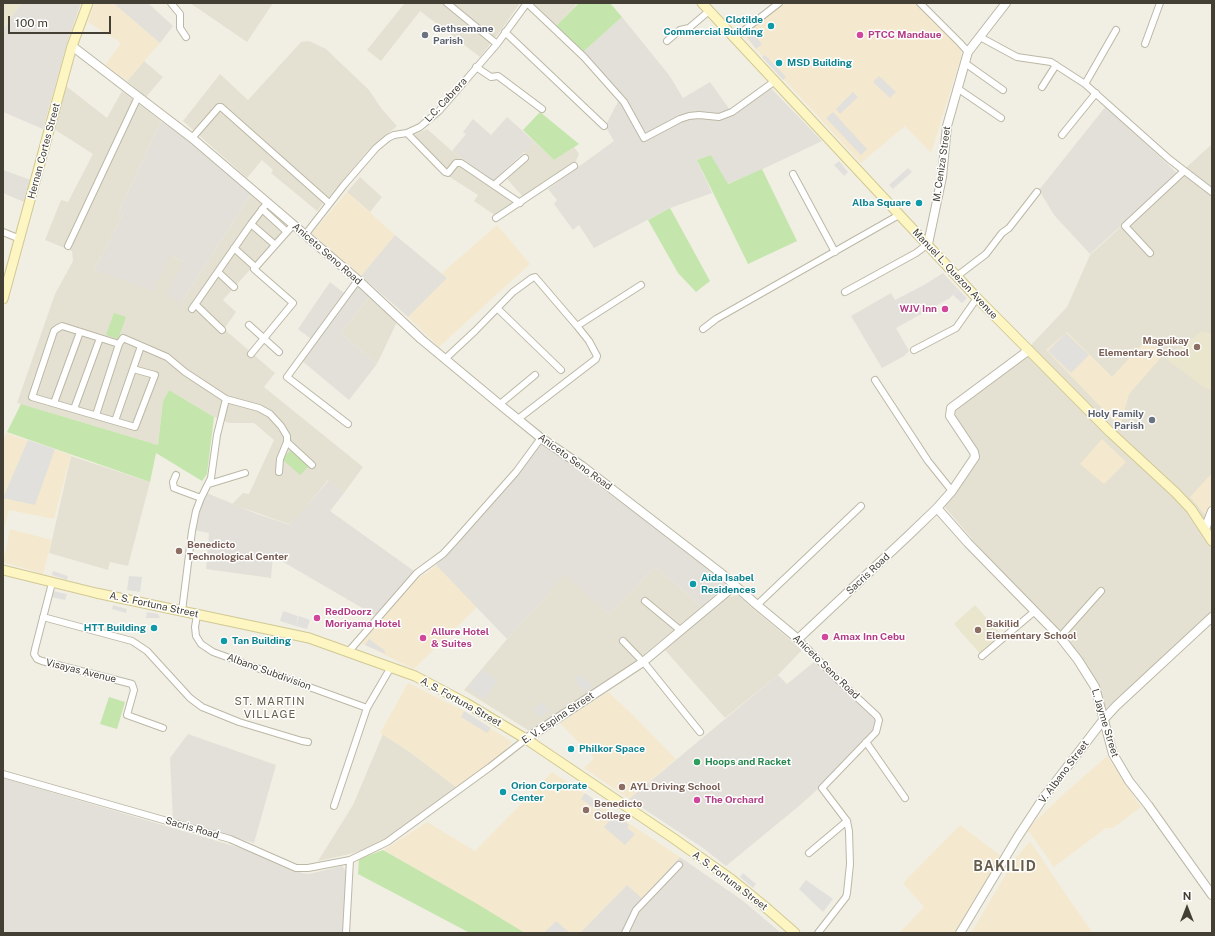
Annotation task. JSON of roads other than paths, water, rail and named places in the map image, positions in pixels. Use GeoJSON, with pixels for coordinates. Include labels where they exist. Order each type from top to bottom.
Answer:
{"type":"FeatureCollection","features":[{"type":"Feature","properties":{"kind":"main road","name":"Hernan Cortes Street"},"geometry":{"type":"LineString","coordinates":[[3,299],[72,46],[88,3]]}},
{"type":"Feature","properties":{"kind":"main road","name":"Manuel L. Quezon Avenue"},"geometry":{"type":"LineString","coordinates":[[702,3],[978,298],[1110,432],[1176,493],[1191,509],[1212,541]]}},
{"type":"Feature","properties":{"kind":"main road","name":"A. S. Fortuna Street"},"geometry":{"type":"LineString","coordinates":[[3,570],[52,583],[309,638],[415,676],[447,692],[526,739],[672,837],[731,879],[795,933]]}},
{"type":"Feature","properties":{"kind":"street"},"geometry":{"type":"LineString","coordinates":[[171,3],[180,14],[180,28],[186,37]]}},
{"type":"Feature","properties":{"kind":"street"},"geometry":{"type":"LineString","coordinates":[[447,3],[496,44]]}},
{"type":"Feature","properties":{"kind":"street"},"geometry":{"type":"LineString","coordinates":[[527,3],[584,57],[624,102],[644,138],[680,119],[689,116],[699,115],[719,117],[732,112],[775,81]]}},
{"type":"Feature","properties":{"kind":"street","name":"L.C. Cabrera"},"geometry":{"type":"LineString","coordinates":[[305,235],[329,203],[376,148],[394,135],[407,133],[420,127],[439,111],[496,44],[527,3]]}},
{"type":"Feature","properties":{"kind":"street"},"geometry":{"type":"LineString","coordinates":[[734,38],[779,3]]}},
{"type":"Feature","properties":{"kind":"street"},"geometry":{"type":"LineString","coordinates":[[920,3],[960,42],[968,52]]}},
{"type":"Feature","properties":{"kind":"street","name":"M. Ceniza Street"},"geometry":{"type":"LineString","coordinates":[[928,244],[942,177],[947,126],[968,52],[1006,3]]}},
{"type":"Feature","properties":{"kind":"street"},"geometry":{"type":"LineString","coordinates":[[1145,44],[1160,3]]}},
{"type":"Feature","properties":{"kind":"street"},"geometry":{"type":"LineString","coordinates":[[667,41],[680,30],[689,28],[710,11]]}},
{"type":"Feature","properties":{"kind":"street"},"geometry":{"type":"LineString","coordinates":[[1086,84],[1116,30]]}},
{"type":"Feature","properties":{"kind":"street"},"geometry":{"type":"LineString","coordinates":[[505,32],[604,126]]}},
{"type":"Feature","properties":{"kind":"street"},"geometry":{"type":"LineString","coordinates":[[980,37],[1017,57],[1051,62],[1086,84],[1169,159],[1212,192]]}},
{"type":"Feature","properties":{"kind":"street","name":"Aniceto Seno Road"},"geometry":{"type":"LineString","coordinates":[[72,46],[192,138],[265,206],[293,224],[358,280],[444,359],[518,420],[582,466],[722,574],[757,606],[798,639],[833,675],[877,716],[880,720],[876,732],[822,788],[847,821]]}},
{"type":"Feature","properties":{"kind":"street"},"geometry":{"type":"LineString","coordinates":[[965,63],[1002,90]]}},
{"type":"Feature","properties":{"kind":"street"},"geometry":{"type":"LineString","coordinates":[[1042,87],[1056,65]]}},
{"type":"Feature","properties":{"kind":"street"},"geometry":{"type":"LineString","coordinates":[[476,68],[491,77],[498,76],[542,109]]}},
{"type":"Feature","properties":{"kind":"street"},"geometry":{"type":"LineString","coordinates":[[958,88],[1001,118]]}},
{"type":"Feature","properties":{"kind":"street"},"geometry":{"type":"LineString","coordinates":[[1062,135],[1096,93]]}},
{"type":"Feature","properties":{"kind":"street"},"geometry":{"type":"LineString","coordinates":[[68,246],[138,97]]}},
{"type":"Feature","properties":{"kind":"street"},"geometry":{"type":"LineString","coordinates":[[192,138],[219,107],[221,107],[329,203]]}},
{"type":"Feature","properties":{"kind":"street"},"geometry":{"type":"LineString","coordinates":[[407,133],[445,172],[448,173],[456,163],[461,163],[520,203]]}},
{"type":"Feature","properties":{"kind":"street"},"geometry":{"type":"LineString","coordinates":[[494,185],[525,158]]}},
{"type":"Feature","properties":{"kind":"street"},"geometry":{"type":"LineString","coordinates":[[496,218],[574,166]]}},
{"type":"Feature","properties":{"kind":"street"},"geometry":{"type":"LineString","coordinates":[[1150,253],[1125,226],[1184,171]]}},
{"type":"Feature","properties":{"kind":"street"},"geometry":{"type":"LineString","coordinates":[[793,174],[835,252]]}},
{"type":"Feature","properties":{"kind":"street"},"geometry":{"type":"LineString","coordinates":[[957,276],[986,254],[1002,233],[1009,228],[1037,192]]}},
{"type":"Feature","properties":{"kind":"street"},"geometry":{"type":"LineString","coordinates":[[222,330],[194,307],[234,248],[265,206],[286,231]]}},
{"type":"Feature","properties":{"kind":"street"},"geometry":{"type":"LineString","coordinates":[[703,329],[716,319],[899,214]]}},
{"type":"Feature","properties":{"kind":"street"},"geometry":{"type":"LineString","coordinates":[[251,224],[274,244]]}},
{"type":"Feature","properties":{"kind":"street"},"geometry":{"type":"LineString","coordinates":[[251,354],[293,303],[254,269],[293,224]]}},
{"type":"Feature","properties":{"kind":"street"},"geometry":{"type":"LineString","coordinates":[[3,232],[20,239]]}},
{"type":"Feature","properties":{"kind":"street"},"geometry":{"type":"LineString","coordinates":[[845,292],[916,253],[928,244]]}},
{"type":"Feature","properties":{"kind":"street"},"geometry":{"type":"LineString","coordinates":[[234,248],[254,266]]}},
{"type":"Feature","properties":{"kind":"street"},"geometry":{"type":"LineString","coordinates":[[218,272],[234,287]]}},
{"type":"Feature","properties":{"kind":"street"},"geometry":{"type":"LineString","coordinates":[[444,359],[498,309],[513,292],[535,277],[589,341],[596,353],[596,359],[518,420]]}},
{"type":"Feature","properties":{"kind":"street"},"geometry":{"type":"LineString","coordinates":[[348,424],[287,377],[358,280]]}},
{"type":"Feature","properties":{"kind":"street"},"geometry":{"type":"LineString","coordinates":[[577,326],[641,286]]}},
{"type":"Feature","properties":{"kind":"street"},"geometry":{"type":"LineString","coordinates":[[914,350],[956,328],[978,298]]}},
{"type":"Feature","properties":{"kind":"street"},"geometry":{"type":"LineString","coordinates":[[498,309],[561,370]]}},
{"type":"Feature","properties":{"kind":"street"},"geometry":{"type":"LineString","coordinates":[[249,325],[279,352]]}},
{"type":"Feature","properties":{"kind":"street"},"geometry":{"type":"LineString","coordinates":[[119,344],[62,326],[54,331],[32,397],[135,427],[155,375],[133,369]]}},
{"type":"Feature","properties":{"kind":"street"},"geometry":{"type":"LineString","coordinates":[[54,403],[80,332]]}},
{"type":"Feature","properties":{"kind":"street"},"geometry":{"type":"LineString","coordinates":[[74,409],[100,338]]}},
{"type":"Feature","properties":{"kind":"street"},"geometry":{"type":"LineString","coordinates":[[96,415],[119,344],[123,338],[167,357],[185,372],[226,399],[259,408],[270,414],[287,436],[287,442],[280,459],[279,472]]}},
{"type":"Feature","properties":{"kind":"street"},"geometry":{"type":"LineString","coordinates":[[115,421],[141,346]]}},
{"type":"Feature","properties":{"kind":"street","name":"Sacris Road"},"geometry":{"type":"LineString","coordinates":[[798,639],[937,508],[952,491],[975,457],[974,452],[950,416],[951,408],[1029,350]]}},
{"type":"Feature","properties":{"kind":"street"},"geometry":{"type":"LineString","coordinates":[[500,404],[534,375]]}},
{"type":"Feature","properties":{"kind":"street"},"geometry":{"type":"LineString","coordinates":[[875,380],[928,461],[952,491]]}},
{"type":"Feature","properties":{"kind":"street"},"geometry":{"type":"LineString","coordinates":[[182,611],[196,510],[212,478],[217,435],[226,399]]}},
{"type":"Feature","properties":{"kind":"street"},"geometry":{"type":"LineString","coordinates":[[348,651],[417,573],[443,554],[454,542],[516,472],[541,438]]}},
{"type":"Feature","properties":{"kind":"street"},"geometry":{"type":"LineString","coordinates":[[287,442],[312,465]]}},
{"type":"Feature","properties":{"kind":"street"},"geometry":{"type":"LineString","coordinates":[[209,484],[245,473]]}},
{"type":"Feature","properties":{"kind":"street"},"geometry":{"type":"LineString","coordinates":[[176,475],[173,482],[174,488],[201,498]]}},
{"type":"Feature","properties":{"kind":"street"},"geometry":{"type":"LineString","coordinates":[[757,606],[861,506]]}},
{"type":"Feature","properties":{"kind":"street","name":"L. Jayme Street"},"geometry":{"type":"LineString","coordinates":[[937,508],[968,543],[1060,637],[1078,660],[1095,687],[1113,754],[1129,781],[1212,894]]}},
{"type":"Feature","properties":{"kind":"street"},"geometry":{"type":"LineString","coordinates":[[1205,529],[1212,511]]}},
{"type":"Feature","properties":{"kind":"street","name":"Visayas Avenue"},"geometry":{"type":"LineString","coordinates":[[52,583],[35,648],[34,654],[37,659],[132,684],[134,690],[127,715],[163,728]]}},
{"type":"Feature","properties":{"kind":"street","name":"E. V. Espina Street"},"geometry":{"type":"LineString","coordinates":[[378,847],[490,767],[526,739],[643,662],[734,586]]}},
{"type":"Feature","properties":{"kind":"street"},"geometry":{"type":"LineString","coordinates":[[1060,637],[1101,591]]}},
{"type":"Feature","properties":{"kind":"street"},"geometry":{"type":"LineString","coordinates":[[645,601],[680,630]]}},
{"type":"Feature","properties":{"kind":"street"},"geometry":{"type":"LineString","coordinates":[[982,656],[1035,611]]}},
{"type":"Feature","properties":{"kind":"street","name":"Albano Subdivision"},"geometry":{"type":"LineString","coordinates":[[197,615],[195,627],[196,636],[201,644],[213,652],[367,708]]}},
{"type":"Feature","properties":{"kind":"street"},"geometry":{"type":"LineString","coordinates":[[43,617],[132,641],[147,651],[190,698],[202,707],[239,722],[308,742]]}},
{"type":"Feature","properties":{"kind":"street","name":"V. Albano Street"},"geometry":{"type":"LineString","coordinates":[[960,933],[1017,838],[1044,797],[1104,719],[1116,706],[1212,617]]}},
{"type":"Feature","properties":{"kind":"street"},"geometry":{"type":"LineString","coordinates":[[623,641],[643,662],[700,732]]}},
{"type":"Feature","properties":{"kind":"street"},"geometry":{"type":"LineString","coordinates":[[334,806],[367,708],[391,667]]}},
{"type":"Feature","properties":{"kind":"street"},"geometry":{"type":"LineString","coordinates":[[866,742],[905,798]]}},
{"type":"Feature","properties":{"kind":"street","name":"Sacris Road"},"geometry":{"type":"LineString","coordinates":[[3,774],[230,839],[296,868],[314,868],[350,860],[378,847]]}},
{"type":"Feature","properties":{"kind":"street"},"geometry":{"type":"LineString","coordinates":[[809,853],[847,821],[849,831],[850,864],[847,893],[839,907],[818,933]]}},
{"type":"Feature","properties":{"kind":"street"},"geometry":{"type":"LineString","coordinates":[[346,933],[350,860]]}},
{"type":"Feature","properties":{"kind":"street"},"geometry":{"type":"LineString","coordinates":[[625,933],[636,910],[679,865]]}},
{"type":"Feature","properties":{"kind":"place","name":"Clotilde Commercial Building"},"geometry":{"type":"Point","coordinates":[771,26]}},
{"type":"Feature","properties":{"kind":"place","name":"Gethsemane Parish"},"geometry":{"type":"Point","coordinates":[425,35]}},
{"type":"Feature","properties":{"kind":"place","name":"PTCC Mandaue"},"geometry":{"type":"Point","coordinates":[860,35]}},
{"type":"Feature","properties":{"kind":"place","name":"MSD Building"},"geometry":{"type":"Point","coordinates":[779,63]}},
{"type":"Feature","properties":{"kind":"place","name":"Alba Square"},"geometry":{"type":"Point","coordinates":[919,203]}},
{"type":"Feature","properties":{"kind":"place","name":"WJV Inn"},"geometry":{"type":"Point","coordinates":[945,309]}},
{"type":"Feature","properties":{"kind":"place","name":"Maguikay Elementary School"},"geometry":{"type":"Point","coordinates":[1197,347]}},
{"type":"Feature","properties":{"kind":"place","name":"Holy Family Parish"},"geometry":{"type":"Point","coordinates":[1152,420]}},
{"type":"Feature","properties":{"kind":"place","name":"Benedicto Technological Center"},"geometry":{"type":"Point","coordinates":[179,551]}},
{"type":"Feature","properties":{"kind":"place","name":"Aida Isabel Residences"},"geometry":{"type":"Point","coordinates":[693,584]}},
{"type":"Feature","properties":{"kind":"place","name":"RedDoorz Moriyama Hotel"},"geometry":{"type":"Point","coordinates":[317,618]}},
{"type":"Feature","properties":{"kind":"place","name":"HTT Building"},"geometry":{"type":"Point","coordinates":[154,628]}},
{"type":"Feature","properties":{"kind":"place","name":"Bakilid Elementary School"},"geometry":{"type":"Point","coordinates":[978,630]}},
{"type":"Feature","properties":{"kind":"place","name":"Amax Inn Cebu"},"geometry":{"type":"Point","coordinates":[825,637]}},
{"type":"Feature","properties":{"kind":"place","name":"Allure Hotel & Suites"},"geometry":{"type":"Point","coordinates":[423,638]}},
{"type":"Feature","properties":{"kind":"place","name":"Tan Building"},"geometry":{"type":"Point","coordinates":[224,641]}},
{"type":"Feature","properties":{"kind":"place","name":"Philkor Space"},"geometry":{"type":"Point","coordinates":[571,749]}},
{"type":"Feature","properties":{"kind":"place","name":"Hoops and Racket"},"geometry":{"type":"Point","coordinates":[697,762]}},
{"type":"Feature","properties":{"kind":"place","name":"AYL Driving School"},"geometry":{"type":"Point","coordinates":[622,787]}},
{"type":"Feature","properties":{"kind":"place","name":"Orion Corporate Center"},"geometry":{"type":"Point","coordinates":[503,792]}},
{"type":"Feature","properties":{"kind":"place","name":"The Orchard"},"geometry":{"type":"Point","coordinates":[697,800]}},
{"type":"Feature","properties":{"kind":"place","name":"Benedicto College"},"geometry":{"type":"Point","coordinates":[586,810]}},
{"type":"Feature","properties":{"kind":"district","name":"ST. MARTIN VILLAGE"},"geometry":{"type":"Point","coordinates":[270,708]}},
{"type":"Feature","properties":{"kind":"district","name":"BAKILID"},"geometry":{"type":"Point","coordinates":[1005,867]}}]}
